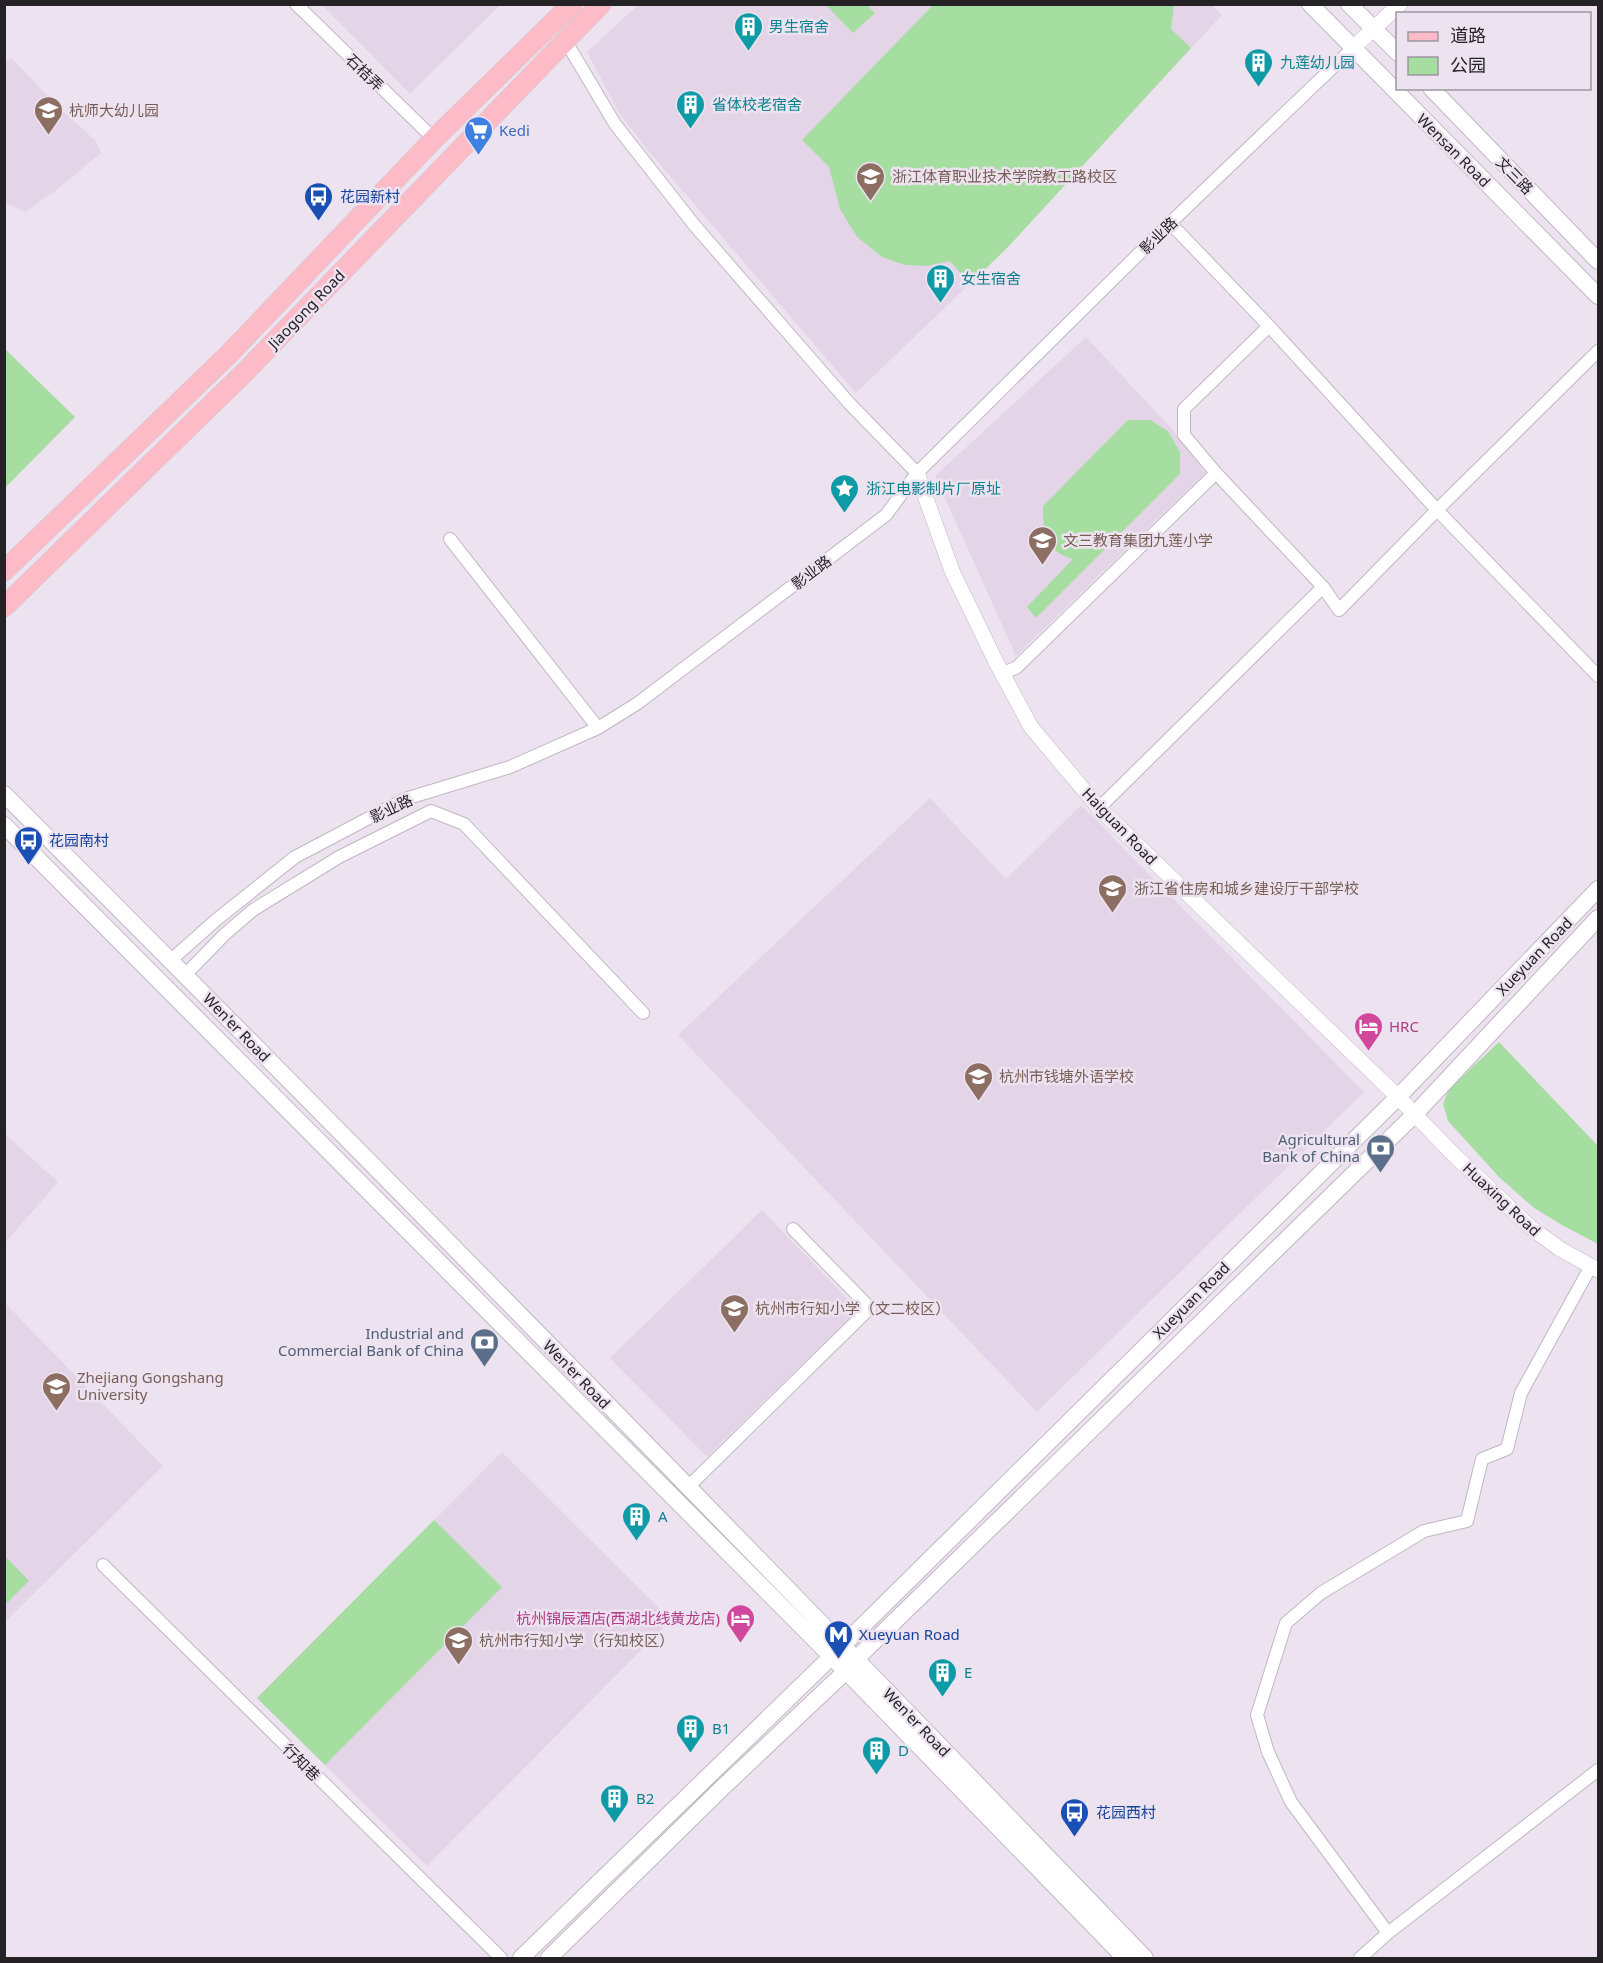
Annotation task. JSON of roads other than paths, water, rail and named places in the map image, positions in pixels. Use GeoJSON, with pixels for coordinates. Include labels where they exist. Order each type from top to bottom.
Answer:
{"type":"FeatureCollection","features":[{"type":"Feature","properties":{"kind":"main road","name":"Jiaogong Road"},"geometry":{"type":"LineString","coordinates":[[4,571],[229,354],[434,139],[572,4]]}},
{"type":"Feature","properties":{"kind":"main road","name":"Jiaogong Road"},"geometry":{"type":"LineString","coordinates":[[4,607],[246,371],[601,4]]}},
{"type":"Feature","properties":{"kind":"main road","name":"Wensan Road"},"geometry":{"type":"LineString","coordinates":[[1310,4],[1599,296]]}},
{"type":"Feature","properties":{"kind":"main road"},"geometry":{"type":"LineString","coordinates":[[1349,4],[1396,51]]}},
{"type":"Feature","properties":{"kind":"main road","name":"文三路"},"geometry":{"type":"LineString","coordinates":[[1433,90],[1599,261]]}},
{"type":"Feature","properties":{"kind":"main road","name":"Wen'er Road"},"geometry":{"type":"LineString","coordinates":[[4,794],[171,960],[687,1487],[837,1651]]}},
{"type":"Feature","properties":{"kind":"main road","name":"Wen'er Road"},"geometry":{"type":"LineString","coordinates":[[4,825],[1145,1959]]}},
{"type":"Feature","properties":{"kind":"main road","name":"Xueyuan Road"},"geometry":{"type":"LineString","coordinates":[[521,1959],[837,1651],[1398,1097],[1599,889]]}},
{"type":"Feature","properties":{"kind":"main road","name":"Xueyuan Road"},"geometry":{"type":"LineString","coordinates":[[549,1959],[1415,1114],[1599,918]]}},
{"type":"Feature","properties":{"kind":"main road","name":"Wen'er Road"},"geometry":{"type":"LineString","coordinates":[[851,1665],[1125,1959]]}},
{"type":"Feature","properties":{"kind":"street","name":"石桔弄"},"geometry":{"type":"LineString","coordinates":[[296,4],[434,139]]}},
{"type":"Feature","properties":{"kind":"street"},"geometry":{"type":"LineString","coordinates":[[1353,48],[1375,30],[1400,4]]}},
{"type":"Feature","properties":{"kind":"street"},"geometry":{"type":"LineString","coordinates":[[565,40],[615,124],[695,226],[849,403],[917,473]]}},
{"type":"Feature","properties":{"kind":"street","name":"影业路"},"geometry":{"type":"LineString","coordinates":[[171,960],[216,920],[295,857],[405,799],[510,767],[598,728],[638,703],[886,515],[917,473],[1170,223],[1353,48]]}},
{"type":"Feature","properties":{"kind":"street"},"geometry":{"type":"LineString","coordinates":[[1170,223],[1269,326],[1437,510],[1599,676]]}},
{"type":"Feature","properties":{"kind":"street"},"geometry":{"type":"LineString","coordinates":[[1269,326],[1184,410],[1184,435],[1216,473],[1323,587],[1338,610],[1599,351]]}},
{"type":"Feature","properties":{"kind":"street","name":"Haiguan Road"},"geometry":{"type":"LineString","coordinates":[[917,473],[952,572],[1031,727],[1100,808],[1415,1114]]}},
{"type":"Feature","properties":{"kind":"street"},"geometry":{"type":"LineString","coordinates":[[1002,673],[1016,668],[1216,473]]}},
{"type":"Feature","properties":{"kind":"street"},"geometry":{"type":"LineString","coordinates":[[450,539],[598,728]]}},
{"type":"Feature","properties":{"kind":"street"},"geometry":{"type":"LineString","coordinates":[[1100,808],[1323,587]]}},
{"type":"Feature","properties":{"kind":"street"},"geometry":{"type":"LineString","coordinates":[[185,975],[224,935],[253,910],[339,857],[430,811],[464,824],[643,1013]]}},
{"type":"Feature","properties":{"kind":"street","name":"Huaxing Road"},"geometry":{"type":"LineString","coordinates":[[1415,1114],[1530,1227],[1560,1250],[1595,1268]]}},
{"type":"Feature","properties":{"kind":"street"},"geometry":{"type":"LineString","coordinates":[[687,1487],[870,1308],[793,1229]]}},
{"type":"Feature","properties":{"kind":"street"},"geometry":{"type":"LineString","coordinates":[[1388,1933],[1291,1802],[1268,1752],[1257,1716],[1269,1672],[1286,1623],[1321,1593],[1424,1531],[1467,1521],[1482,1459],[1507,1449],[1521,1393],[1595,1268]]}},
{"type":"Feature","properties":{"kind":"street","name":"行知巷"},"geometry":{"type":"LineString","coordinates":[[103,1565],[501,1959]]}},
{"type":"Feature","properties":{"kind":"street"},"geometry":{"type":"LineString","coordinates":[[1360,1959],[1388,1933],[1599,1770]]}},
{"type":"Feature","properties":{"kind":"place","name":"男生宿舍"},"geometry":{"type":"Point","coordinates":[748,52]}},
{"type":"Feature","properties":{"kind":"place","name":"九莲幼儿园"},"geometry":{"type":"Point","coordinates":[1259,88]}},
{"type":"Feature","properties":{"kind":"place","name":"省体校老宿舍"},"geometry":{"type":"Point","coordinates":[691,130]}},
{"type":"Feature","properties":{"kind":"place","name":"杭师大幼儿园"},"geometry":{"type":"Point","coordinates":[48,136]}},
{"type":"Feature","properties":{"kind":"place","name":"Kedi"},"geometry":{"type":"Point","coordinates":[478,156]}},
{"type":"Feature","properties":{"kind":"place","name":"浙江体育职业技术学院教工路校区"},"geometry":{"type":"Point","coordinates":[871,202]}},
{"type":"Feature","properties":{"kind":"place","name":"花园新村"},"geometry":{"type":"Point","coordinates":[319,222]}},
{"type":"Feature","properties":{"kind":"place","name":"女生宿舍"},"geometry":{"type":"Point","coordinates":[940,304]}},
{"type":"Feature","properties":{"kind":"place","name":"浙江电影制片厂原址"},"geometry":{"type":"Point","coordinates":[845,514]}},
{"type":"Feature","properties":{"kind":"place","name":"文三教育集团九莲小学"},"geometry":{"type":"Point","coordinates":[1042,566]}},
{"type":"Feature","properties":{"kind":"place","name":"花园南村"},"geometry":{"type":"Point","coordinates":[28,866]}},
{"type":"Feature","properties":{"kind":"place","name":"浙江省住房和城乡建设厅干部学校"},"geometry":{"type":"Point","coordinates":[1113,914]}},
{"type":"Feature","properties":{"kind":"place","name":"HRC"},"geometry":{"type":"Point","coordinates":[1368,1052]}},
{"type":"Feature","properties":{"kind":"place","name":"杭州市钱塘外语学校"},"geometry":{"type":"Point","coordinates":[978,1102]}},
{"type":"Feature","properties":{"kind":"place","name":"Agricultural Bank of China"},"geometry":{"type":"Point","coordinates":[1381,1174]}},
{"type":"Feature","properties":{"kind":"place","name":"杭州市行知小学（文二校区）"},"geometry":{"type":"Point","coordinates":[734,1334]}},
{"type":"Feature","properties":{"kind":"place","name":"Industrial and Commercial Bank of China"},"geometry":{"type":"Point","coordinates":[485,1368]}},
{"type":"Feature","properties":{"kind":"place","name":"Zhejiang Gongshang University"},"geometry":{"type":"Point","coordinates":[56,1412]}},
{"type":"Feature","properties":{"kind":"place","name":"A"},"geometry":{"type":"Point","coordinates":[637,1542]}},
{"type":"Feature","properties":{"kind":"place","name":"杭州锦辰酒店(西湖北线黄龙店)"},"geometry":{"type":"Point","coordinates":[741,1644]}},
{"type":"Feature","properties":{"kind":"place","name":"Xueyuan Road"},"geometry":{"type":"Point","coordinates":[838,1660]}},
{"type":"Feature","properties":{"kind":"place","name":"杭州市行知小学（行知校区）"},"geometry":{"type":"Point","coordinates":[458,1666]}},
{"type":"Feature","properties":{"kind":"place","name":"E"},"geometry":{"type":"Point","coordinates":[943,1698]}},
{"type":"Feature","properties":{"kind":"place","name":"B1"},"geometry":{"type":"Point","coordinates":[691,1754]}},
{"type":"Feature","properties":{"kind":"place","name":"D"},"geometry":{"type":"Point","coordinates":[877,1776]}},
{"type":"Feature","properties":{"kind":"place","name":"B2"},"geometry":{"type":"Point","coordinates":[615,1824]}},
{"type":"Feature","properties":{"kind":"place","name":"花园西村"},"geometry":{"type":"Point","coordinates":[1075,1838]}}]}
